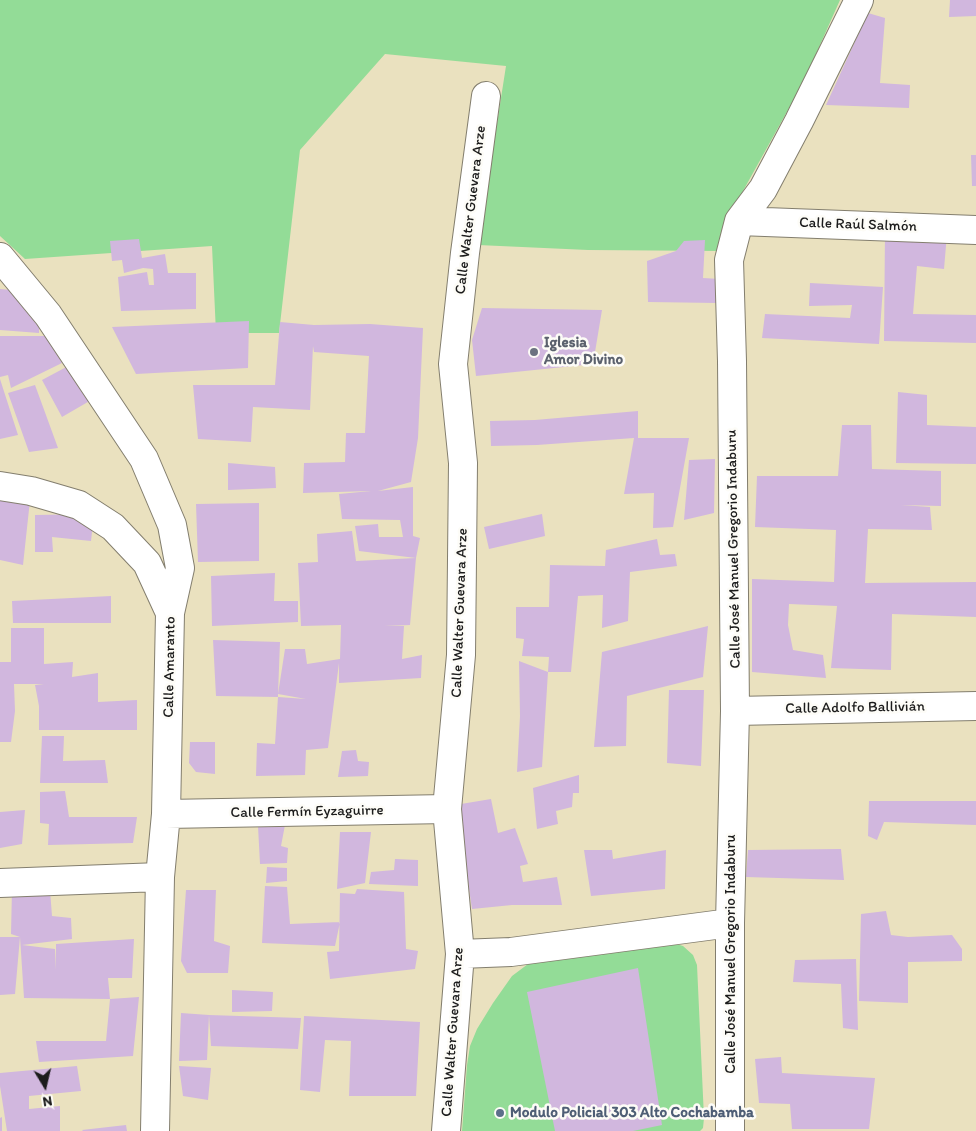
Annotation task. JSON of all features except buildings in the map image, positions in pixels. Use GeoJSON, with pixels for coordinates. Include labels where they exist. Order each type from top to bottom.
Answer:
{"type":"FeatureCollection","features":[{"type":"Feature","properties":{"kind":"street","name":"Calle José Manuel Gregorio Indaburu"},"geometry":{"type":"LineString","coordinates":[[730,1131],[730,923],[735,711],[732,361],[729,260],[739,221],[763,189],[800,121],[859,0]]}},
{"type":"Feature","properties":{"kind":"street","name":"Calle Walter Guevara Arze"},"geometry":{"type":"LineString","coordinates":[[446,1131],[460,954],[448,809],[461,645],[463,463],[453,364],[465,253],[486,96]]}},
{"type":"Feature","properties":{"kind":"street","name":"Calle Raúl Salmón"},"geometry":{"type":"LineString","coordinates":[[739,221],[976,230]]}},
{"type":"Feature","properties":{"kind":"street","name":"Calle Amaranto"},"geometry":{"type":"LineString","coordinates":[[0,257],[48,315],[144,459],[172,525],[180,568],[170,613],[166,814],[160,877],[155,1131]]}},
{"type":"Feature","properties":{"kind":"street"},"geometry":{"type":"LineString","coordinates":[[0,486],[31,491],[79,505],[113,527],[147,563],[170,613]]}},
{"type":"Feature","properties":{"kind":"street","name":"Calle Adolfo Ballivián"},"geometry":{"type":"LineString","coordinates":[[735,711],[976,706]]}},
{"type":"Feature","properties":{"kind":"street","name":"Calle Fermín Eyzaguirre"},"geometry":{"type":"LineString","coordinates":[[166,814],[448,809]]}},
{"type":"Feature","properties":{"kind":"street"},"geometry":{"type":"LineString","coordinates":[[0,883],[160,877]]}},
{"type":"Feature","properties":{"kind":"street"},"geometry":{"type":"LineString","coordinates":[[460,954],[511,952],[730,923]]}},
{"type":"Feature","properties":{"kind":"green space"},"geometry":{"type":"Polygon","coordinates":[[[0,0],[840,0],[804,81],[743,191],[722,251],[588,250],[478,245],[506,66],[385,54],[300,150],[279,333],[216,333],[212,246],[25,259],[0,236],[0,0]]]}},
{"type":"Feature","properties":{"kind":"green space"},"geometry":{"type":"Polygon","coordinates":[[[670,942],[683,946],[693,955],[697,965],[704,1118],[703,1128],[700,1131],[462,1131],[470,1046],[477,1029],[512,976],[528,964],[670,942]]]}},
{"type":"Feature","properties":{"kind":"place","name":"Iglesia Amor Divino"},"geometry":{"type":"Point","coordinates":[534,352]}},
{"type":"Feature","properties":{"kind":"place","name":"Modulo Policial 303 Alto Cochabamba"},"geometry":{"type":"Point","coordinates":[500,1113]}}]}
